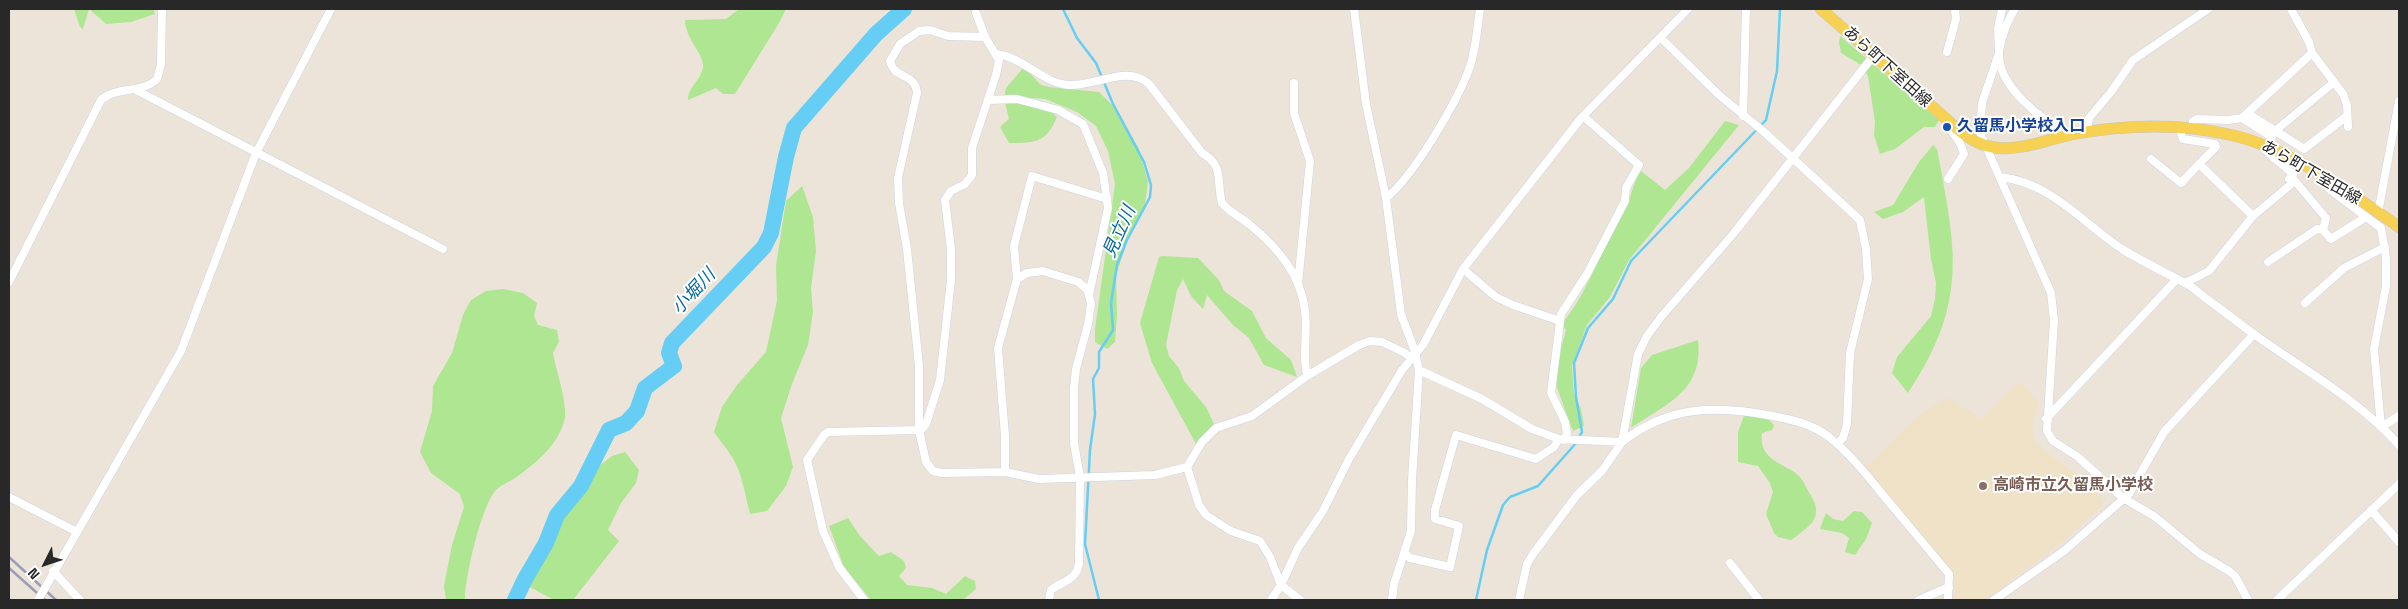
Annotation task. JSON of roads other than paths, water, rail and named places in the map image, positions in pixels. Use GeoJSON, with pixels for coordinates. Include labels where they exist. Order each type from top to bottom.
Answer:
{"type":"FeatureCollection","features":[{"type":"Feature","properties":{"kind":"main road","name":"あら町下室田線"},"geometry":{"type":"LineString","coordinates":[[1826,10],[1967,137],[1986,146],[1998,148],[2021,147],[2073,134],[2147,127],[2192,129],[2230,134],[2266,146],[2330,182],[2399,227]]}},
{"type":"Feature","properties":{"kind":"street"},"geometry":{"type":"LineString","coordinates":[[9,282],[100,100],[106,95],[152,84],[160,74],[162,9]]}},
{"type":"Feature","properties":{"kind":"street"},"geometry":{"type":"LineString","coordinates":[[38,600],[52,571],[77,532],[181,351],[256,153],[331,9]]}},
{"type":"Feature","properties":{"kind":"street"},"geometry":{"type":"LineString","coordinates":[[1354,9],[1366,104],[1386,198],[1401,314],[1419,370],[1412,480],[1412,531],[1394,584],[1392,600]]}},
{"type":"Feature","properties":{"kind":"street"},"geometry":{"type":"LineString","coordinates":[[1386,198],[1413,167],[1452,106],[1470,68],[1480,9]]}},
{"type":"Feature","properties":{"kind":"street"},"geometry":{"type":"LineString","coordinates":[[1271,600],[1281,585],[1298,548],[1323,511],[1349,459],[1402,370],[1423,345],[1464,269],[1583,116],[1688,9]]}},
{"type":"Feature","properties":{"kind":"street"},"geometry":{"type":"LineString","coordinates":[[1743,116],[1746,9]]}},
{"type":"Feature","properties":{"kind":"street"},"geometry":{"type":"LineString","coordinates":[[1947,52],[1956,19],[1955,9]]}},
{"type":"Feature","properties":{"kind":"street"},"geometry":{"type":"LineString","coordinates":[[2002,9],[1998,28],[1999,53],[2008,79],[2026,103],[2043,119],[2059,129],[2073,134]]}},
{"type":"Feature","properties":{"kind":"street"},"geometry":{"type":"LineString","coordinates":[[2015,9],[1982,103],[1979,122],[1980,133],[2048,284],[2053,302],[2054,320],[2046,419],[2047,431],[2054,441],[2078,457],[2124,498],[2154,516],[2200,554],[2235,576],[2248,600]]}},
{"type":"Feature","properties":{"kind":"street"},"geometry":{"type":"LineString","coordinates":[[2087,133],[2089,118],[2111,92],[2133,60],[2208,9]]}},
{"type":"Feature","properties":{"kind":"street"},"geometry":{"type":"LineString","coordinates":[[2291,9],[2309,42],[2312,53],[2342,94],[2347,105],[2348,127]]}},
{"type":"Feature","properties":{"kind":"street"},"geometry":{"type":"LineString","coordinates":[[864,600],[839,567],[823,531],[807,460],[828,432],[919,430],[926,424],[940,380],[952,263],[945,200],[951,191],[965,184],[972,175],[972,148],[996,75],[999,60],[986,37],[976,13]]}},
{"type":"Feature","properties":{"kind":"street"},"geometry":{"type":"LineString","coordinates":[[986,37],[948,36],[930,30],[919,31],[900,44],[890,61],[894,71],[912,80],[916,85],[917,93],[898,178],[919,366],[919,430],[926,462],[936,473],[1005,472],[1039,479],[1155,475],[1187,468],[1202,442],[1216,428],[1252,416],[1307,376],[1359,345],[1370,341],[1382,342],[1414,357]]}},
{"type":"Feature","properties":{"kind":"street"},"geometry":{"type":"LineString","coordinates":[[1661,38],[1743,116],[1763,131],[1856,215],[1862,225],[1868,280],[1848,369],[1848,424],[1843,438],[1837,444]]}},
{"type":"Feature","properties":{"kind":"street"},"geometry":{"type":"LineString","coordinates":[[2192,129],[2193,121],[2228,120],[2244,115],[2312,53]]}},
{"type":"Feature","properties":{"kind":"street"},"geometry":{"type":"LineString","coordinates":[[997,54],[1012,57],[1065,85],[1098,82],[1132,75],[1139,76],[1149,84],[1216,167],[1219,174],[1222,203],[1268,240],[1280,253],[1298,284],[1305,312],[1304,352],[1307,376]]}},
{"type":"Feature","properties":{"kind":"street"},"geometry":{"type":"LineString","coordinates":[[1622,442],[1638,354],[1647,336],[1661,317],[1734,233],[1874,55]]}},
{"type":"Feature","properties":{"kind":"street"},"geometry":{"type":"LineString","coordinates":[[1294,83],[1294,113],[1310,161],[1298,284]]}},
{"type":"Feature","properties":{"kind":"street"},"geometry":{"type":"LineString","coordinates":[[2276,131],[2333,83]]}},
{"type":"Feature","properties":{"kind":"street"},"geometry":{"type":"LineString","coordinates":[[134,89],[443,249]]}},
{"type":"Feature","properties":{"kind":"street"},"geometry":{"type":"LineString","coordinates":[[988,100],[1017,99],[1058,110],[1083,124],[1103,173],[1108,208],[1089,295]]}},
{"type":"Feature","properties":{"kind":"street"},"geometry":{"type":"LineString","coordinates":[[2378,212],[2399,101]]}},
{"type":"Feature","properties":{"kind":"street"},"geometry":{"type":"LineString","coordinates":[[2244,115],[2276,131],[2304,150],[2347,116]]}},
{"type":"Feature","properties":{"kind":"street"},"geometry":{"type":"LineString","coordinates":[[2244,115],[2272,137],[2266,146],[2266,153],[2293,175],[2289,179]]}},
{"type":"Feature","properties":{"kind":"street"},"geometry":{"type":"LineString","coordinates":[[1405,552],[1410,558],[1450,567],[1459,526],[1435,519],[1434,510],[1456,435],[1536,459],[1554,447],[1567,433],[1565,422],[1551,393],[1560,321],[1565,307],[1587,274],[1625,201],[1626,188],[1639,165],[1583,116]]}},
{"type":"Feature","properties":{"kind":"street"},"geometry":{"type":"LineString","coordinates":[[1948,179],[1964,154],[1960,142],[1951,130],[1953,125]]}},
{"type":"Feature","properties":{"kind":"street"},"geometry":{"type":"LineString","coordinates":[[2151,159],[2181,183],[2216,148],[2215,144],[2184,139],[2179,128]]}},
{"type":"Feature","properties":{"kind":"street"},"geometry":{"type":"LineString","coordinates":[[2199,164],[2253,216]]}},
{"type":"Feature","properties":{"kind":"street"},"geometry":{"type":"LineString","coordinates":[[1005,472],[1005,436],[998,348],[1017,279],[1014,246],[1032,176],[1107,199]]}},
{"type":"Feature","properties":{"kind":"street"},"geometry":{"type":"LineString","coordinates":[[2000,177],[2012,178],[2029,185],[2067,205],[2120,247],[2176,280],[2185,283],[2254,334],[2344,396],[2382,427],[2399,445]]}},
{"type":"Feature","properties":{"kind":"street"},"geometry":{"type":"LineString","coordinates":[[2185,283],[2209,271],[2253,216],[2295,181],[2326,218],[2323,230]]}},
{"type":"Feature","properties":{"kind":"street"},"geometry":{"type":"LineString","coordinates":[[2330,182],[2328,188],[2381,228],[2385,247],[2386,286],[2374,349],[2382,427]]}},
{"type":"Feature","properties":{"kind":"street"},"geometry":{"type":"LineString","coordinates":[[2268,262],[2317,229],[2323,230],[2331,239],[2366,217]]}},
{"type":"Feature","properties":{"kind":"street"},"geometry":{"type":"LineString","coordinates":[[2305,303],[2344,268],[2385,247]]}},
{"type":"Feature","properties":{"kind":"street"},"geometry":{"type":"LineString","coordinates":[[1464,269],[1496,297],[1512,305],[1560,321]]}},
{"type":"Feature","properties":{"kind":"street"},"geometry":{"type":"LineString","coordinates":[[1017,279],[1027,273],[1043,271],[1078,282],[1087,289],[1091,304],[1088,324],[1076,369],[1074,388],[1074,443],[1085,477],[1078,570],[1073,578],[1051,590],[1049,600]]}},
{"type":"Feature","properties":{"kind":"street"},"geometry":{"type":"LineString","coordinates":[[2046,419],[2176,280]]}},
{"type":"Feature","properties":{"kind":"street"},"geometry":{"type":"LineString","coordinates":[[1994,600],[2064,551],[2129,494],[2164,432],[2254,334]]}},
{"type":"Feature","properties":{"kind":"street"},"geometry":{"type":"LineString","coordinates":[[1419,370],[1482,399],[1532,429],[1561,440],[1622,442]]}},
{"type":"Feature","properties":{"kind":"street"},"geometry":{"type":"LineString","coordinates":[[1519,600],[1527,564],[1533,554],[1577,495],[1613,457],[1622,442],[1632,434],[1668,416],[1716,408],[1752,412],[1799,421],[1819,430],[1837,444],[1864,472],[1949,574],[1948,600]]}},
{"type":"Feature","properties":{"kind":"street"},"geometry":{"type":"LineString","coordinates":[[2382,427],[2399,416]]}},
{"type":"Feature","properties":{"kind":"street"},"geometry":{"type":"LineString","coordinates":[[1187,468],[1199,505],[1206,515],[1231,531],[1260,541],[1270,556],[1281,585],[1300,600]]}},
{"type":"Feature","properties":{"kind":"street"},"geometry":{"type":"LineString","coordinates":[[2277,600],[2399,484]]}},
{"type":"Feature","properties":{"kind":"street"},"geometry":{"type":"LineString","coordinates":[[9,497],[77,532]]}},
{"type":"Feature","properties":{"kind":"street"},"geometry":{"type":"LineString","coordinates":[[2371,510],[2399,542]]}},
{"type":"Feature","properties":{"kind":"street"},"geometry":{"type":"LineString","coordinates":[[1730,563],[1759,600]]}},
{"type":"Feature","properties":{"kind":"street"},"geometry":{"type":"LineString","coordinates":[[52,571],[80,600]]}},
{"type":"Feature","properties":{"kind":"street"},"geometry":{"type":"LineString","coordinates":[[1919,600],[1949,587]]}},
{"type":"Feature","properties":{"kind":"waterway","name":"小堀川"},"geometry":{"type":"LineString","coordinates":[[515,600],[546,543],[557,515],[581,486],[609,430],[626,423],[637,411],[645,388],[674,366],[669,353],[672,343],[764,247],[771,233],[786,157],[794,128],[876,34],[904,9]]}},
{"type":"Feature","properties":{"kind":"waterway","name":"見立川"},"geometry":{"type":"LineString","coordinates":[[1063,9],[1077,38],[1096,63],[1113,104],[1144,162],[1151,185],[1150,197],[1127,240],[1117,265],[1111,303],[1113,330],[1099,352],[1099,368],[1093,379],[1095,414],[1090,450],[1085,544],[1099,600]]}},
{"type":"Feature","properties":{"kind":"waterway"},"geometry":{"type":"LineString","coordinates":[[1579,437],[1582,432],[1576,397],[1574,363],[1588,328],[1613,299],[1631,261],[1766,120],[1777,71],[1780,9]]}},
{"type":"Feature","properties":{"kind":"waterway"},"geometry":{"type":"LineString","coordinates":[[1476,600],[1487,550],[1503,505],[1510,497],[1538,486],[1577,442]]}},
{"type":"Feature","properties":{"kind":"railway"},"geometry":{"type":"LineString","coordinates":[[9,557],[56,600]]}},
{"type":"Feature","properties":{"kind":"railway"},"geometry":{"type":"LineString","coordinates":[[9,568],[45,600]]}},
{"type":"Feature","properties":{"kind":"place","name":"久留馬小学校入口"},"geometry":{"type":"Point","coordinates":[1947,127]}},
{"type":"Feature","properties":{"kind":"place","name":"高崎市立久留馬小学校"},"geometry":{"type":"Point","coordinates":[1983,486]}}]}
